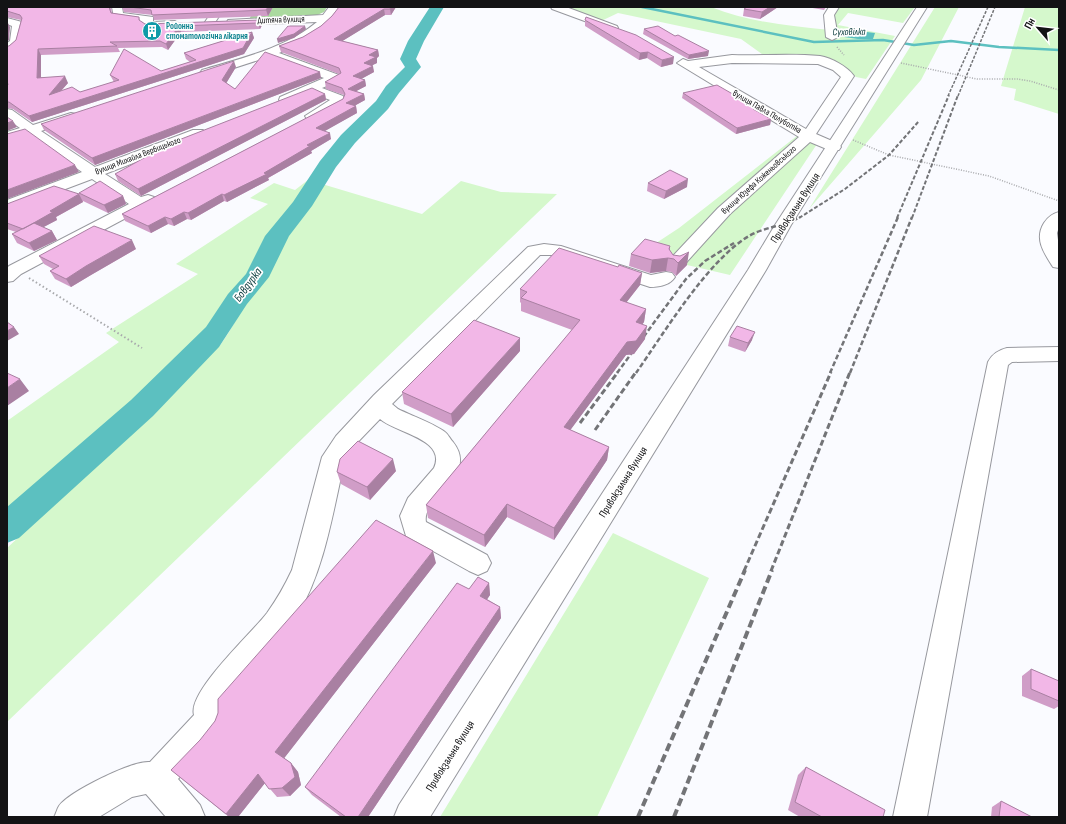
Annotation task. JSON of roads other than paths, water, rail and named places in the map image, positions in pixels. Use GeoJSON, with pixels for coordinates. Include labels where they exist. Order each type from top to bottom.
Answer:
{"type":"FeatureCollection","features":[{"type":"Feature","properties":{"kind":"street","name":"Дитяча вулиця"},"geometry":{"type":"LineString","coordinates":[[117,7],[118,16],[149,19],[147,25],[210,22],[331,12]]}},
{"type":"Feature","properties":{"kind":"street"},"geometry":{"type":"LineString","coordinates":[[210,22],[220,7]]}},
{"type":"Feature","properties":{"kind":"street"},"geometry":{"type":"LineString","coordinates":[[556,7],[626,33]]}},
{"type":"Feature","properties":{"kind":"street"},"geometry":{"type":"LineString","coordinates":[[832,37],[829,15],[834,7]]}},
{"type":"Feature","properties":{"kind":"street"},"geometry":{"type":"LineString","coordinates":[[808,136],[838,141],[922,7]]}},
{"type":"Feature","properties":{"kind":"street"},"geometry":{"type":"LineString","coordinates":[[193,77],[299,41],[331,12]]}},
{"type":"Feature","properties":{"kind":"street"},"geometry":{"type":"LineString","coordinates":[[7,21],[18,24],[15,42],[7,49]]}},
{"type":"Feature","properties":{"kind":"street"},"geometry":{"type":"LineString","coordinates":[[267,53],[335,78],[313,89],[269,106]]}},
{"type":"Feature","properties":{"kind":"street","name":"вулиця Павла Полуботка"},"geometry":{"type":"LineString","coordinates":[[674,58],[687,66],[808,136],[848,76],[837,67],[820,60],[732,59],[687,66]]}},
{"type":"Feature","properties":{"kind":"street"},"geometry":{"type":"LineString","coordinates":[[300,122],[339,101],[338,99],[313,89]]}},
{"type":"Feature","properties":{"kind":"street"},"geometry":{"type":"LineString","coordinates":[[7,113],[140,204]]}},
{"type":"Feature","properties":{"kind":"street"},"geometry":{"type":"LineString","coordinates":[[7,138],[82,113]]}},
{"type":"Feature","properties":{"kind":"street","name":"вулиця Михайла Вербицького"},"geometry":{"type":"LineString","coordinates":[[7,206],[210,128]]}},
{"type":"Feature","properties":{"kind":"street","name":"вулиця Юзефа Коженьовського"},"geometry":{"type":"LineString","coordinates":[[381,404],[398,385],[534,251],[544,249],[555,250],[645,280],[657,280],[672,269],[724,211],[808,136]]}},
{"type":"Feature","properties":{"kind":"street","name":"Привокзальна вулиця"},"geometry":{"type":"LineString","coordinates":[[411,817],[783,225],[838,141]]}},
{"type":"Feature","properties":{"kind":"street"},"geometry":{"type":"LineString","coordinates":[[10,270],[161,193]]}},
{"type":"Feature","properties":{"kind":"street"},"geometry":{"type":"LineString","coordinates":[[1059,217],[1053,222],[1048,230],[1059,263]]}},
{"type":"Feature","properties":{"kind":"street"},"geometry":{"type":"LineString","coordinates":[[910,817],[998,362],[1007,355],[1059,354]]}},
{"type":"Feature","properties":{"kind":"street"},"geometry":{"type":"LineString","coordinates":[[156,779],[211,720],[208,710],[214,696],[284,616],[300,585],[305,570],[336,453],[344,442],[381,404],[381,407],[390,415],[437,438],[442,442],[448,455],[449,460],[444,473],[412,512],[412,523],[415,528],[478,563]]}},
{"type":"Feature","properties":{"kind":"street"},"geometry":{"type":"LineString","coordinates":[[71,817],[87,806],[138,778],[149,776],[156,779],[188,817]]}},
{"type":"Feature","properties":{"kind":"water"},"geometry":{"type":"Polygon","coordinates":[[[851,30],[875,33],[873,39],[858,39],[844,37],[842,35],[851,30]]]}},
{"type":"Feature","properties":{"kind":"waterway","name":"Бовдурка"},"geometry":{"type":"LineString","coordinates":[[7,528],[142,408],[216,333],[237,300],[257,277],[277,236],[289,219],[301,206],[327,165],[348,139],[382,105],[392,90],[413,67],[408,59],[416,41],[437,7]]}},
{"type":"Feature","properties":{"kind":"waterway","name":"Суховілка"},"geometry":{"type":"LineString","coordinates":[[642,7],[814,42],[883,40],[914,45],[951,41],[999,47],[1059,50]]}},
{"type":"Feature","properties":{"kind":"railway"},"geometry":{"type":"LineString","coordinates":[[948,96],[988,7]]}},
{"type":"Feature","properties":{"kind":"railway"},"geometry":{"type":"LineString","coordinates":[[958,96],[995,7]]}},
{"type":"Feature","properties":{"kind":"railway"},"geometry":{"type":"LineString","coordinates":[[897,218],[949,95]]}},
{"type":"Feature","properties":{"kind":"railway"},"geometry":{"type":"LineString","coordinates":[[912,218],[958,95]]}},
{"type":"Feature","properties":{"kind":"railway"},"geometry":{"type":"LineString","coordinates":[[799,218],[845,189],[889,155],[919,121]]}},
{"type":"Feature","properties":{"kind":"railway"},"geometry":{"type":"LineString","coordinates":[[636,373],[673,318],[718,262],[734,247],[749,236],[761,230],[800,217]]}},
{"type":"Feature","properties":{"kind":"railway"},"geometry":{"type":"LineString","coordinates":[[830,373],[898,217]]}},
{"type":"Feature","properties":{"kind":"railway"},"geometry":{"type":"LineString","coordinates":[[850,373],[912,217]]}},
{"type":"Feature","properties":{"kind":"railway"},"geometry":{"type":"LineString","coordinates":[[617,373],[686,279],[705,261],[734,243]]}},
{"type":"Feature","properties":{"kind":"railway"},"geometry":{"type":"LineString","coordinates":[[580,423],[618,372]]}},
{"type":"Feature","properties":{"kind":"railway"},"geometry":{"type":"LineString","coordinates":[[595,430],[636,372]]}},
{"type":"Feature","properties":{"kind":"railway"},"geometry":{"type":"LineString","coordinates":[[744,571],[831,372]]}},
{"type":"Feature","properties":{"kind":"railway"},"geometry":{"type":"LineString","coordinates":[[771,571],[850,372]]}},
{"type":"Feature","properties":{"kind":"railway"},"geometry":{"type":"LineString","coordinates":[[638,817],[745,570]]}},
{"type":"Feature","properties":{"kind":"railway"},"geometry":{"type":"LineString","coordinates":[[674,817],[772,570]]}},
{"type":"Feature","properties":{"kind":"place","name":"Ройонна стоматологічна лікарня"},"geometry":{"type":"Point","coordinates":[152,31]}}]}
